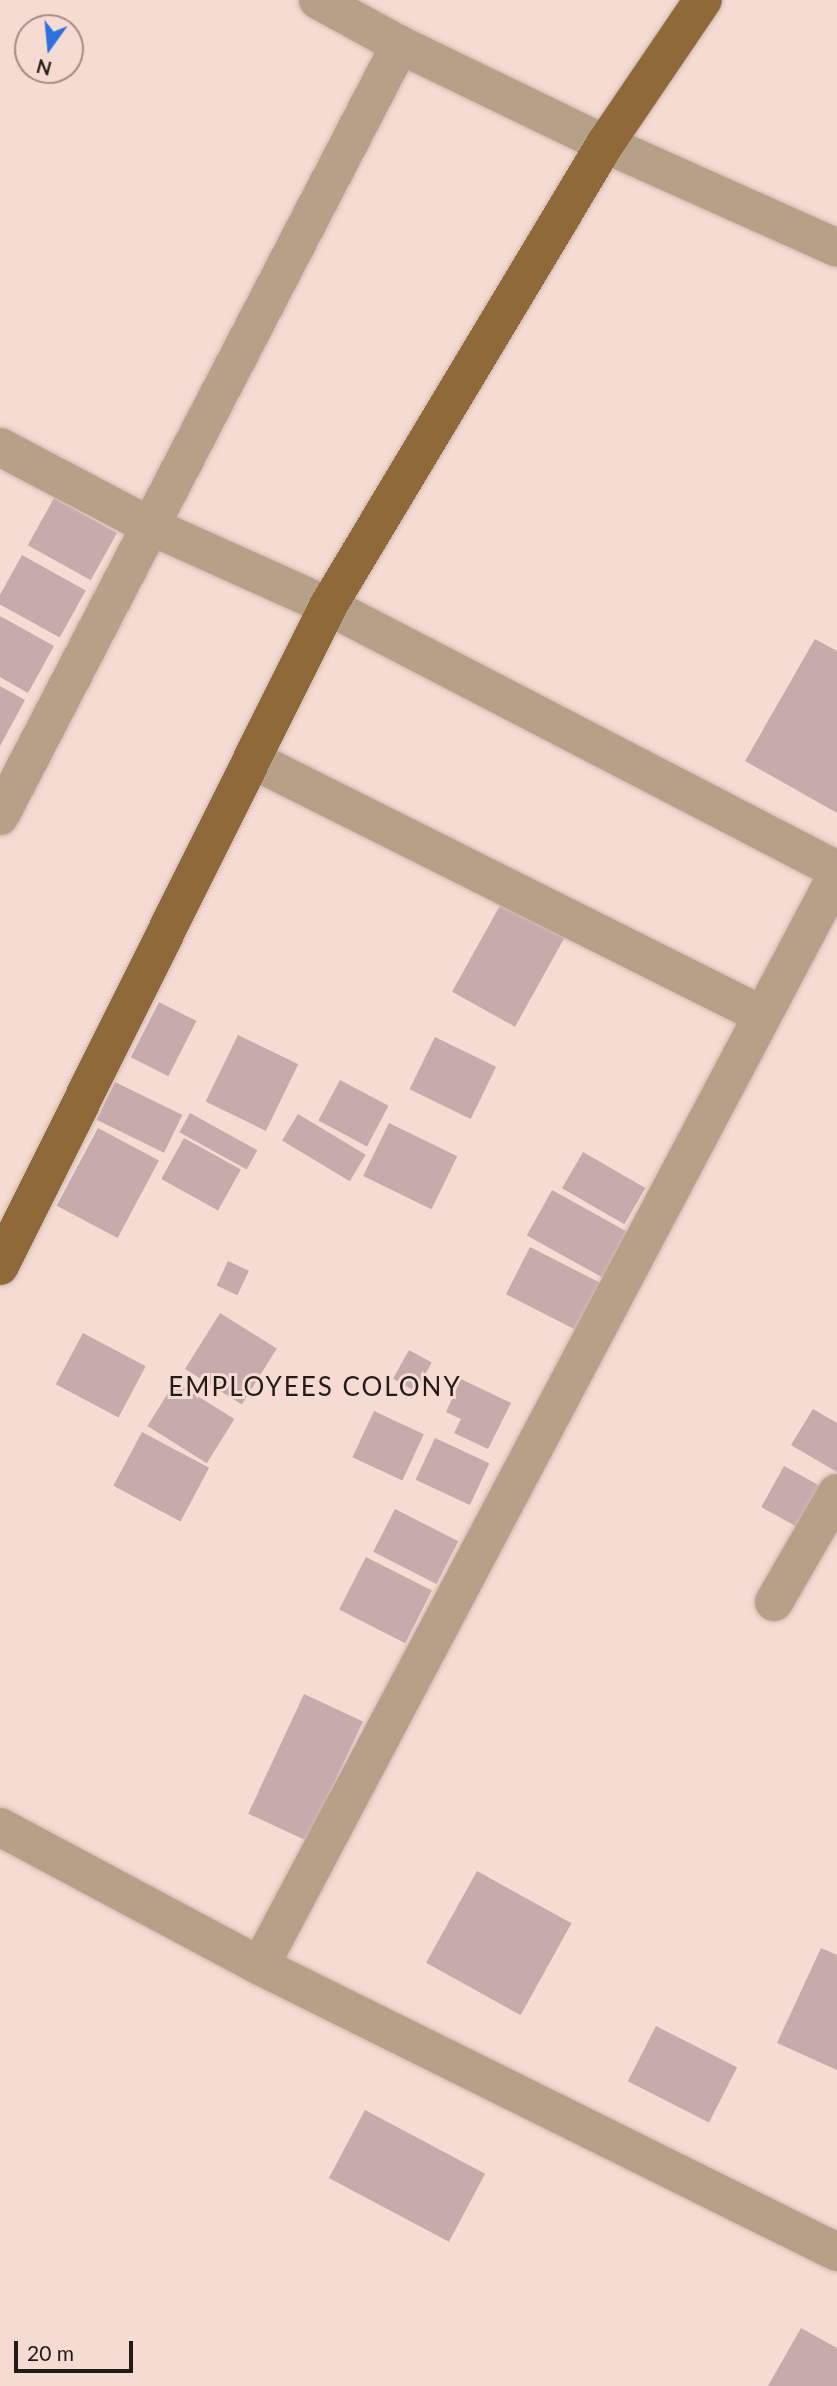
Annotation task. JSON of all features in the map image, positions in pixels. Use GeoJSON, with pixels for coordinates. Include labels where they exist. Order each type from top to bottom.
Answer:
{"type":"FeatureCollection","features":[{"type":"Feature","properties":{"kind":"main road"},"geometry":{"type":"LineString","coordinates":[[0,1266],[328,607],[606,144],[704,0]]}},
{"type":"Feature","properties":{"kind":"street"},"geometry":{"type":"LineString","coordinates":[[318,0],[400,45],[606,144],[837,248]]}},
{"type":"Feature","properties":{"kind":"street"},"geometry":{"type":"LineString","coordinates":[[0,816],[148,525],[400,45]]}},
{"type":"Feature","properties":{"kind":"street"},"geometry":{"type":"LineString","coordinates":[[0,447],[148,525],[328,607],[837,873],[760,1014],[260,1966]]}},
{"type":"Feature","properties":{"kind":"street"},"geometry":{"type":"LineString","coordinates":[[253,760],[760,1014]]}},
{"type":"Feature","properties":{"kind":"street"},"geometry":{"type":"LineString","coordinates":[[774,1602],[837,1493]]}},
{"type":"Feature","properties":{"kind":"street"},"geometry":{"type":"LineString","coordinates":[[0,1827],[260,1966],[832,2239]]}},
{"type":"Feature","properties":{"kind":"building"},"geometry":{"type":"Polygon","coordinates":[[[54,498],[117,533],[91,580],[28,545],[54,498]]]}},
{"type":"Feature","properties":{"kind":"building"},"geometry":{"type":"Polygon","coordinates":[[[22,555],[86,590],[60,638],[0,605],[0,595],[22,555]]]}},
{"type":"Feature","properties":{"kind":"building"},"geometry":{"type":"Polygon","coordinates":[[[0,616],[54,646],[28,693],[0,677],[0,616]]]}},
{"type":"Feature","properties":{"kind":"building"},"geometry":{"type":"Polygon","coordinates":[[[815,639],[837,651],[837,813],[745,761],[815,639]]]}},
{"type":"Feature","properties":{"kind":"building"},"geometry":{"type":"Polygon","coordinates":[[[0,686],[25,700],[0,746],[0,686]]]}},
{"type":"Feature","properties":{"kind":"building"},"geometry":{"type":"Polygon","coordinates":[[[503,900],[566,935],[515,1027],[452,992],[503,900]]]}},
{"type":"Feature","properties":{"kind":"building"},"geometry":{"type":"Polygon","coordinates":[[[159,1002],[196,1021],[168,1076],[131,1057],[159,1002]]]}},
{"type":"Feature","properties":{"kind":"building"},"geometry":{"type":"Polygon","coordinates":[[[238,1035],[298,1064],[266,1131],[206,1102],[238,1035]]]}},
{"type":"Feature","properties":{"kind":"building"},"geometry":{"type":"Polygon","coordinates":[[[435,1037],[496,1067],[471,1119],[410,1089],[435,1037]]]}},
{"type":"Feature","properties":{"kind":"building"},"geometry":{"type":"Polygon","coordinates":[[[340,1080],[389,1106],[367,1146],[318,1121],[340,1080]]]}},
{"type":"Feature","properties":{"kind":"building"},"geometry":{"type":"Polygon","coordinates":[[[115,1082],[182,1115],[164,1153],[97,1120],[115,1082]]]}},
{"type":"Feature","properties":{"kind":"building"},"geometry":{"type":"Polygon","coordinates":[[[190,1113],[257,1150],[247,1170],[179,1132],[190,1113]]]}},
{"type":"Feature","properties":{"kind":"building"},"geometry":{"type":"Polygon","coordinates":[[[298,1114],[366,1155],[350,1181],[282,1141],[298,1114]]]}},
{"type":"Feature","properties":{"kind":"building"},"geometry":{"type":"Polygon","coordinates":[[[389,1123],[457,1156],[431,1209],[363,1176],[389,1123]]]}},
{"type":"Feature","properties":{"kind":"building"},"geometry":{"type":"Polygon","coordinates":[[[98,1128],[159,1160],[118,1238],[57,1206],[98,1128]]]}},
{"type":"Feature","properties":{"kind":"building"},"geometry":{"type":"Polygon","coordinates":[[[184,1138],[241,1170],[218,1211],[161,1179],[184,1138]]]}},
{"type":"Feature","properties":{"kind":"building"},"geometry":{"type":"Polygon","coordinates":[[[583,1152],[645,1188],[624,1224],[562,1188],[583,1152]]]}},
{"type":"Feature","properties":{"kind":"building"},"geometry":{"type":"Polygon","coordinates":[[[552,1190],[629,1233],[604,1278],[527,1235],[552,1190]]]}},
{"type":"Feature","properties":{"kind":"building"},"geometry":{"type":"Polygon","coordinates":[[[530,1247],[604,1285],[580,1332],[506,1294],[530,1247]]]}},
{"type":"Feature","properties":{"kind":"building"},"geometry":{"type":"Polygon","coordinates":[[[228,1261],[249,1271],[237,1295],[217,1285],[228,1261]]]}},
{"type":"Feature","properties":{"kind":"building"},"geometry":{"type":"Polygon","coordinates":[[[220,1313],[277,1349],[242,1404],[185,1369],[220,1313]]]}},
{"type":"Feature","properties":{"kind":"building"},"geometry":{"type":"Polygon","coordinates":[[[83,1333],[146,1366],[118,1418],[56,1384],[83,1333]]]}},
{"type":"Feature","properties":{"kind":"building"},"geometry":{"type":"Polygon","coordinates":[[[409,1350],[432,1363],[416,1391],[393,1379],[409,1350]]]}},
{"type":"Feature","properties":{"kind":"building"},"geometry":{"type":"Polygon","coordinates":[[[461,1379],[511,1403],[488,1449],[454,1433],[461,1419],[446,1412],[461,1379]]]}},
{"type":"Feature","properties":{"kind":"building"},"geometry":{"type":"Polygon","coordinates":[[[175,1382],[234,1419],[207,1463],[147,1426],[175,1382]]]}},
{"type":"Feature","properties":{"kind":"building"},"geometry":{"type":"Polygon","coordinates":[[[813,1409],[837,1423],[837,1472],[791,1445],[813,1409]]]}},
{"type":"Feature","properties":{"kind":"building"},"geometry":{"type":"Polygon","coordinates":[[[374,1411],[424,1434],[402,1480],[352,1457],[374,1411]]]}},
{"type":"Feature","properties":{"kind":"building"},"geometry":{"type":"Polygon","coordinates":[[[142,1432],[209,1468],[180,1522],[113,1486],[142,1432]]]}},
{"type":"Feature","properties":{"kind":"building"},"geometry":{"type":"Polygon","coordinates":[[[435,1438],[489,1463],[470,1505],[416,1480],[435,1438]]]}},
{"type":"Feature","properties":{"kind":"building"},"geometry":{"type":"Polygon","coordinates":[[[784,1466],[825,1489],[802,1530],[761,1507],[784,1466]]]}},
{"type":"Feature","properties":{"kind":"building"},"geometry":{"type":"Polygon","coordinates":[[[395,1509],[458,1541],[436,1584],[373,1552],[395,1509]]]}},
{"type":"Feature","properties":{"kind":"building"},"geometry":{"type":"Polygon","coordinates":[[[366,1557],[432,1591],[405,1643],[339,1610],[366,1557]]]}},
{"type":"Feature","properties":{"kind":"building"},"geometry":{"type":"Polygon","coordinates":[[[304,1694],[363,1721],[307,1841],[248,1814],[304,1694]]]}},
{"type":"Feature","properties":{"kind":"building"},"geometry":{"type":"Polygon","coordinates":[[[477,1871],[571,1923],[521,2015],[426,1963],[477,1871]]]}},
{"type":"Feature","properties":{"kind":"building"},"geometry":{"type":"Polygon","coordinates":[[[821,1948],[837,1955],[837,2070],[777,2043],[821,1948]]]}},
{"type":"Feature","properties":{"kind":"building"},"geometry":{"type":"Polygon","coordinates":[[[656,2026],[737,2067],[709,2123],[628,2081],[656,2026]]]}},
{"type":"Feature","properties":{"kind":"building"},"geometry":{"type":"Polygon","coordinates":[[[365,2110],[485,2174],[449,2242],[329,2178],[365,2110]]]}},
{"type":"Feature","properties":{"kind":"building"},"geometry":{"type":"Polygon","coordinates":[[[801,2328],[837,2348],[837,2386],[768,2386],[801,2328]]]}},
{"type":"Feature","properties":{"kind":"district","name":"EMPLOYEES COLONY"},"geometry":{"type":"Point","coordinates":[315,1387]}}]}
